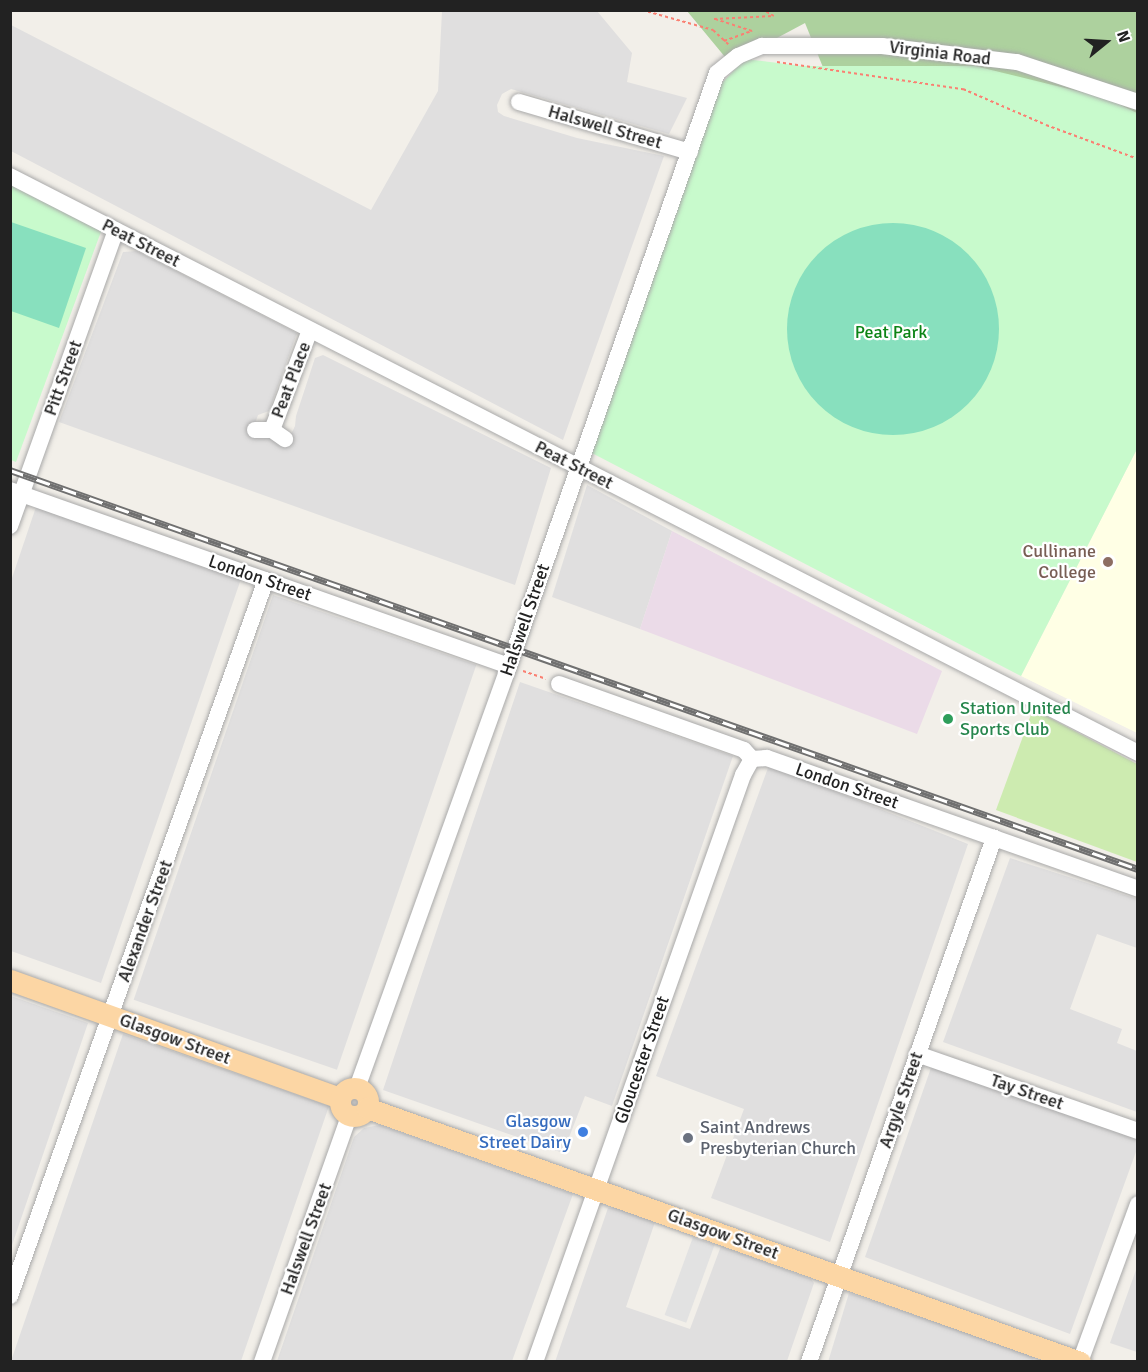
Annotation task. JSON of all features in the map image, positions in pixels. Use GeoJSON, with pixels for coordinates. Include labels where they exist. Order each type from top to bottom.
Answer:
{"type":"FeatureCollection","features":[{"type":"Feature","properties":{"kind":"main road","name":"Glasgow Street"},"geometry":{"type":"LineString","coordinates":[[10,980],[1080,1362]]}},
{"type":"Feature","properties":{"kind":"street","name":"Virginia Road"},"geometry":{"type":"LineString","coordinates":[[738,56],[762,46],[882,46],[1017,62],[1137,102]]}},
{"type":"Feature","properties":{"kind":"street","name":"Halswell Street"},"geometry":{"type":"LineString","coordinates":[[262,1362],[717,74],[738,56]]}},
{"type":"Feature","properties":{"kind":"street","name":"Halswell Street"},"geometry":{"type":"LineString","coordinates":[[519,102],[690,152]]}},
{"type":"Feature","properties":{"kind":"street","name":"Peat Street"},"geometry":{"type":"LineString","coordinates":[[10,176],[1137,753]]}},
{"type":"Feature","properties":{"kind":"street","name":"Pitt Street"},"geometry":{"type":"LineString","coordinates":[[10,526],[16,492],[116,230]]}},
{"type":"Feature","properties":{"kind":"street","name":"Peat Place"},"geometry":{"type":"LineString","coordinates":[[271,433],[310,330]]}},
{"type":"Feature","properties":{"kind":"street","name":"London Street"},"geometry":{"type":"LineString","coordinates":[[16,492],[509,666]]}},
{"type":"Feature","properties":{"kind":"street","name":"Alexander Street"},"geometry":{"type":"LineString","coordinates":[[10,1296],[266,580]]}},
{"type":"Feature","properties":{"kind":"street","name":"London Street"},"geometry":{"type":"LineString","coordinates":[[559,684],[744,750],[752,759],[768,758],[1137,889]]}},
{"type":"Feature","properties":{"kind":"street","name":"Gloucester Street"},"geometry":{"type":"LineString","coordinates":[[535,1362],[742,775],[752,759]]}},
{"type":"Feature","properties":{"kind":"street","name":"Argyle Street"},"geometry":{"type":"LineString","coordinates":[[809,1362],[994,838]]}},
{"type":"Feature","properties":{"kind":"street","name":"Tay Street"},"geometry":{"type":"LineString","coordinates":[[917,1054],[1137,1131]]}},
{"type":"Feature","properties":{"kind":"street"},"geometry":{"type":"LineString","coordinates":[[1080,1362],[1137,1204]]}},
{"type":"Feature","properties":{"kind":"path"},"geometry":{"type":"LineString","coordinates":[[642,10],[695,23],[713,30],[738,56]]}},
{"type":"Feature","properties":{"kind":"path"},"geometry":{"type":"LineString","coordinates":[[724,41],[752,31],[714,19],[774,16],[763,10]]}},
{"type":"Feature","properties":{"kind":"path"},"geometry":{"type":"LineString","coordinates":[[769,60],[963,89],[1046,125],[1137,159]]}},
{"type":"Feature","properties":{"kind":"path"},"geometry":{"type":"LineString","coordinates":[[509,666],[559,684]]}},
{"type":"Feature","properties":{"kind":"shaded area"},"geometry":{"type":"Polygon","coordinates":[[[442,11],[597,11],[632,53],[627,82],[687,98],[669,134],[511,89],[502,94],[497,105],[498,112],[504,116],[577,138],[664,156],[563,440],[11,151],[11,25],[371,210],[438,91],[442,11]]]}},
{"type":"Feature","properties":{"kind":"shaded area"},"geometry":{"type":"Polygon","coordinates":[[[137,251],[297,333],[269,411],[258,415],[253,429],[288,441],[295,426],[296,416],[315,358],[323,355],[551,468],[515,585],[59,422],[123,252],[137,251]]]}},
{"type":"Feature","properties":{"kind":"shaded area","name":"Cullinane College"},"geometry":{"type":"Polygon","coordinates":[[[1137,449],[1137,733],[1021,676],[1137,449]]]}},
{"type":"Feature","properties":{"kind":"shaded area"},"geometry":{"type":"Polygon","coordinates":[[[587,485],[672,531],[640,629],[552,597],[587,485]]]}},
{"type":"Feature","properties":{"kind":"shaded area"},"geometry":{"type":"Polygon","coordinates":[[[36,507],[241,579],[101,983],[11,951],[11,581],[36,507]]]}},
{"type":"Feature","properties":{"kind":"shaded area"},"geometry":{"type":"Polygon","coordinates":[[[672,531],[942,671],[917,734],[640,629],[672,531]]]}},
{"type":"Feature","properties":{"kind":"shaded area"},"geometry":{"type":"Polygon","coordinates":[[[273,595],[476,665],[337,1070],[134,1000],[273,595]]]}},
{"type":"Feature","properties":{"kind":"shaded area"},"geometry":{"type":"Polygon","coordinates":[[[520,682],[733,756],[612,1106],[585,1096],[563,1153],[383,1090],[520,682]]]}},
{"type":"Feature","properties":{"kind":"shaded area"},"geometry":{"type":"Polygon","coordinates":[[[769,765],[968,844],[830,1242],[711,1198],[744,1109],[656,1076],[769,765]]]}},
{"type":"Feature","properties":{"kind":"shaded area"},"geometry":{"type":"Polygon","coordinates":[[[1010,858],[1137,899],[1137,948],[1097,934],[1070,1009],[1122,1029],[1117,1043],[1137,1051],[1137,1112],[943,1042],[1010,858]]]}},
{"type":"Feature","properties":{"kind":"shaded area"},"geometry":{"type":"Polygon","coordinates":[[[10,996],[88,1023],[11,1248],[10,996]]]}},
{"type":"Feature","properties":{"kind":"shaded area"},"geometry":{"type":"Polygon","coordinates":[[[123,1034],[329,1106],[241,1361],[11,1361],[123,1034]]]}},
{"type":"Feature","properties":{"kind":"shaded area"},"geometry":{"type":"Polygon","coordinates":[[[932,1065],[1137,1138],[1137,1149],[1070,1334],[865,1257],[932,1065]]]}},
{"type":"Feature","properties":{"kind":"shaded area"},"geometry":{"type":"Polygon","coordinates":[[[380,1125],[573,1194],[512,1361],[277,1361],[354,1137],[364,1128],[380,1125]]]}},
{"type":"Feature","properties":{"kind":"shaded area"},"geometry":{"type":"Polygon","coordinates":[[[608,1208],[616,1208],[655,1222],[626,1307],[690,1329],[721,1246],[811,1279],[814,1283],[787,1361],[555,1362],[608,1208]]]}},
{"type":"Feature","properties":{"kind":"shaded area"},"geometry":{"type":"Polygon","coordinates":[[[693,1237],[715,1245],[686,1323],[665,1315],[693,1237]]]}},
{"type":"Feature","properties":{"kind":"shaded area"},"geometry":{"type":"Polygon","coordinates":[[[1137,1267],[1137,1352],[1110,1343],[1137,1267]]]}},
{"type":"Feature","properties":{"kind":"shaded area"},"geometry":{"type":"Polygon","coordinates":[[[849,1293],[1034,1355],[1033,1362],[828,1362],[849,1293]]]}},
{"type":"Feature","properties":{"kind":"green space"},"geometry":{"type":"Polygon","coordinates":[[[687,11],[1137,11],[1137,216],[831,87],[805,23],[730,63],[687,11]]]}},
{"type":"Feature","properties":{"kind":"green space","name":"Peat Park"},"geometry":{"type":"Polygon","coordinates":[[[745,59],[802,66],[975,66],[1106,98],[1137,113],[1137,449],[1021,676],[588,451],[717,88],[745,59]]]}},
{"type":"Feature","properties":{"kind":"green space"},"geometry":{"type":"Polygon","coordinates":[[[11,182],[102,229],[16,462],[11,460],[11,182]]]}},
{"type":"Feature","properties":{"kind":"green space"},"geometry":{"type":"Polygon","coordinates":[[[11,222],[86,248],[59,328],[11,311],[11,222]]]}},
{"type":"Feature","properties":{"kind":"green space"},"geometry":{"type":"Polygon","coordinates":[[[893,223],[914,225],[933,231],[952,241],[968,254],[981,270],[991,289],[997,308],[999,329],[997,350],[991,369],[981,388],[968,404],[952,417],[933,427],[914,433],[893,435],[872,433],[853,427],[834,417],[818,404],[805,388],[795,369],[789,350],[787,329],[789,308],[795,289],[805,270],[818,254],[834,241],[853,231],[872,225],[893,223]]]}},
{"type":"Feature","properties":{"kind":"green space"},"geometry":{"type":"Polygon","coordinates":[[[1033,709],[1137,764],[1137,862],[996,810],[1033,709]]]}},
{"type":"Feature","properties":{"kind":"railway"},"geometry":{"type":"LineString","coordinates":[[10,470],[1138,869]]}},
{"type":"Feature","properties":{"kind":"place","name":"Cullinane College"},"geometry":{"type":"Point","coordinates":[1108,562]}},
{"type":"Feature","properties":{"kind":"place","name":"Station United Sports Club"},"geometry":{"type":"Point","coordinates":[948,719]}},
{"type":"Feature","properties":{"kind":"place","name":"Glasgow Street Dairy"},"geometry":{"type":"Point","coordinates":[583,1132]}},
{"type":"Feature","properties":{"kind":"place","name":"Saint Andrews Presbyterian Church"},"geometry":{"type":"Point","coordinates":[688,1138]}}]}
